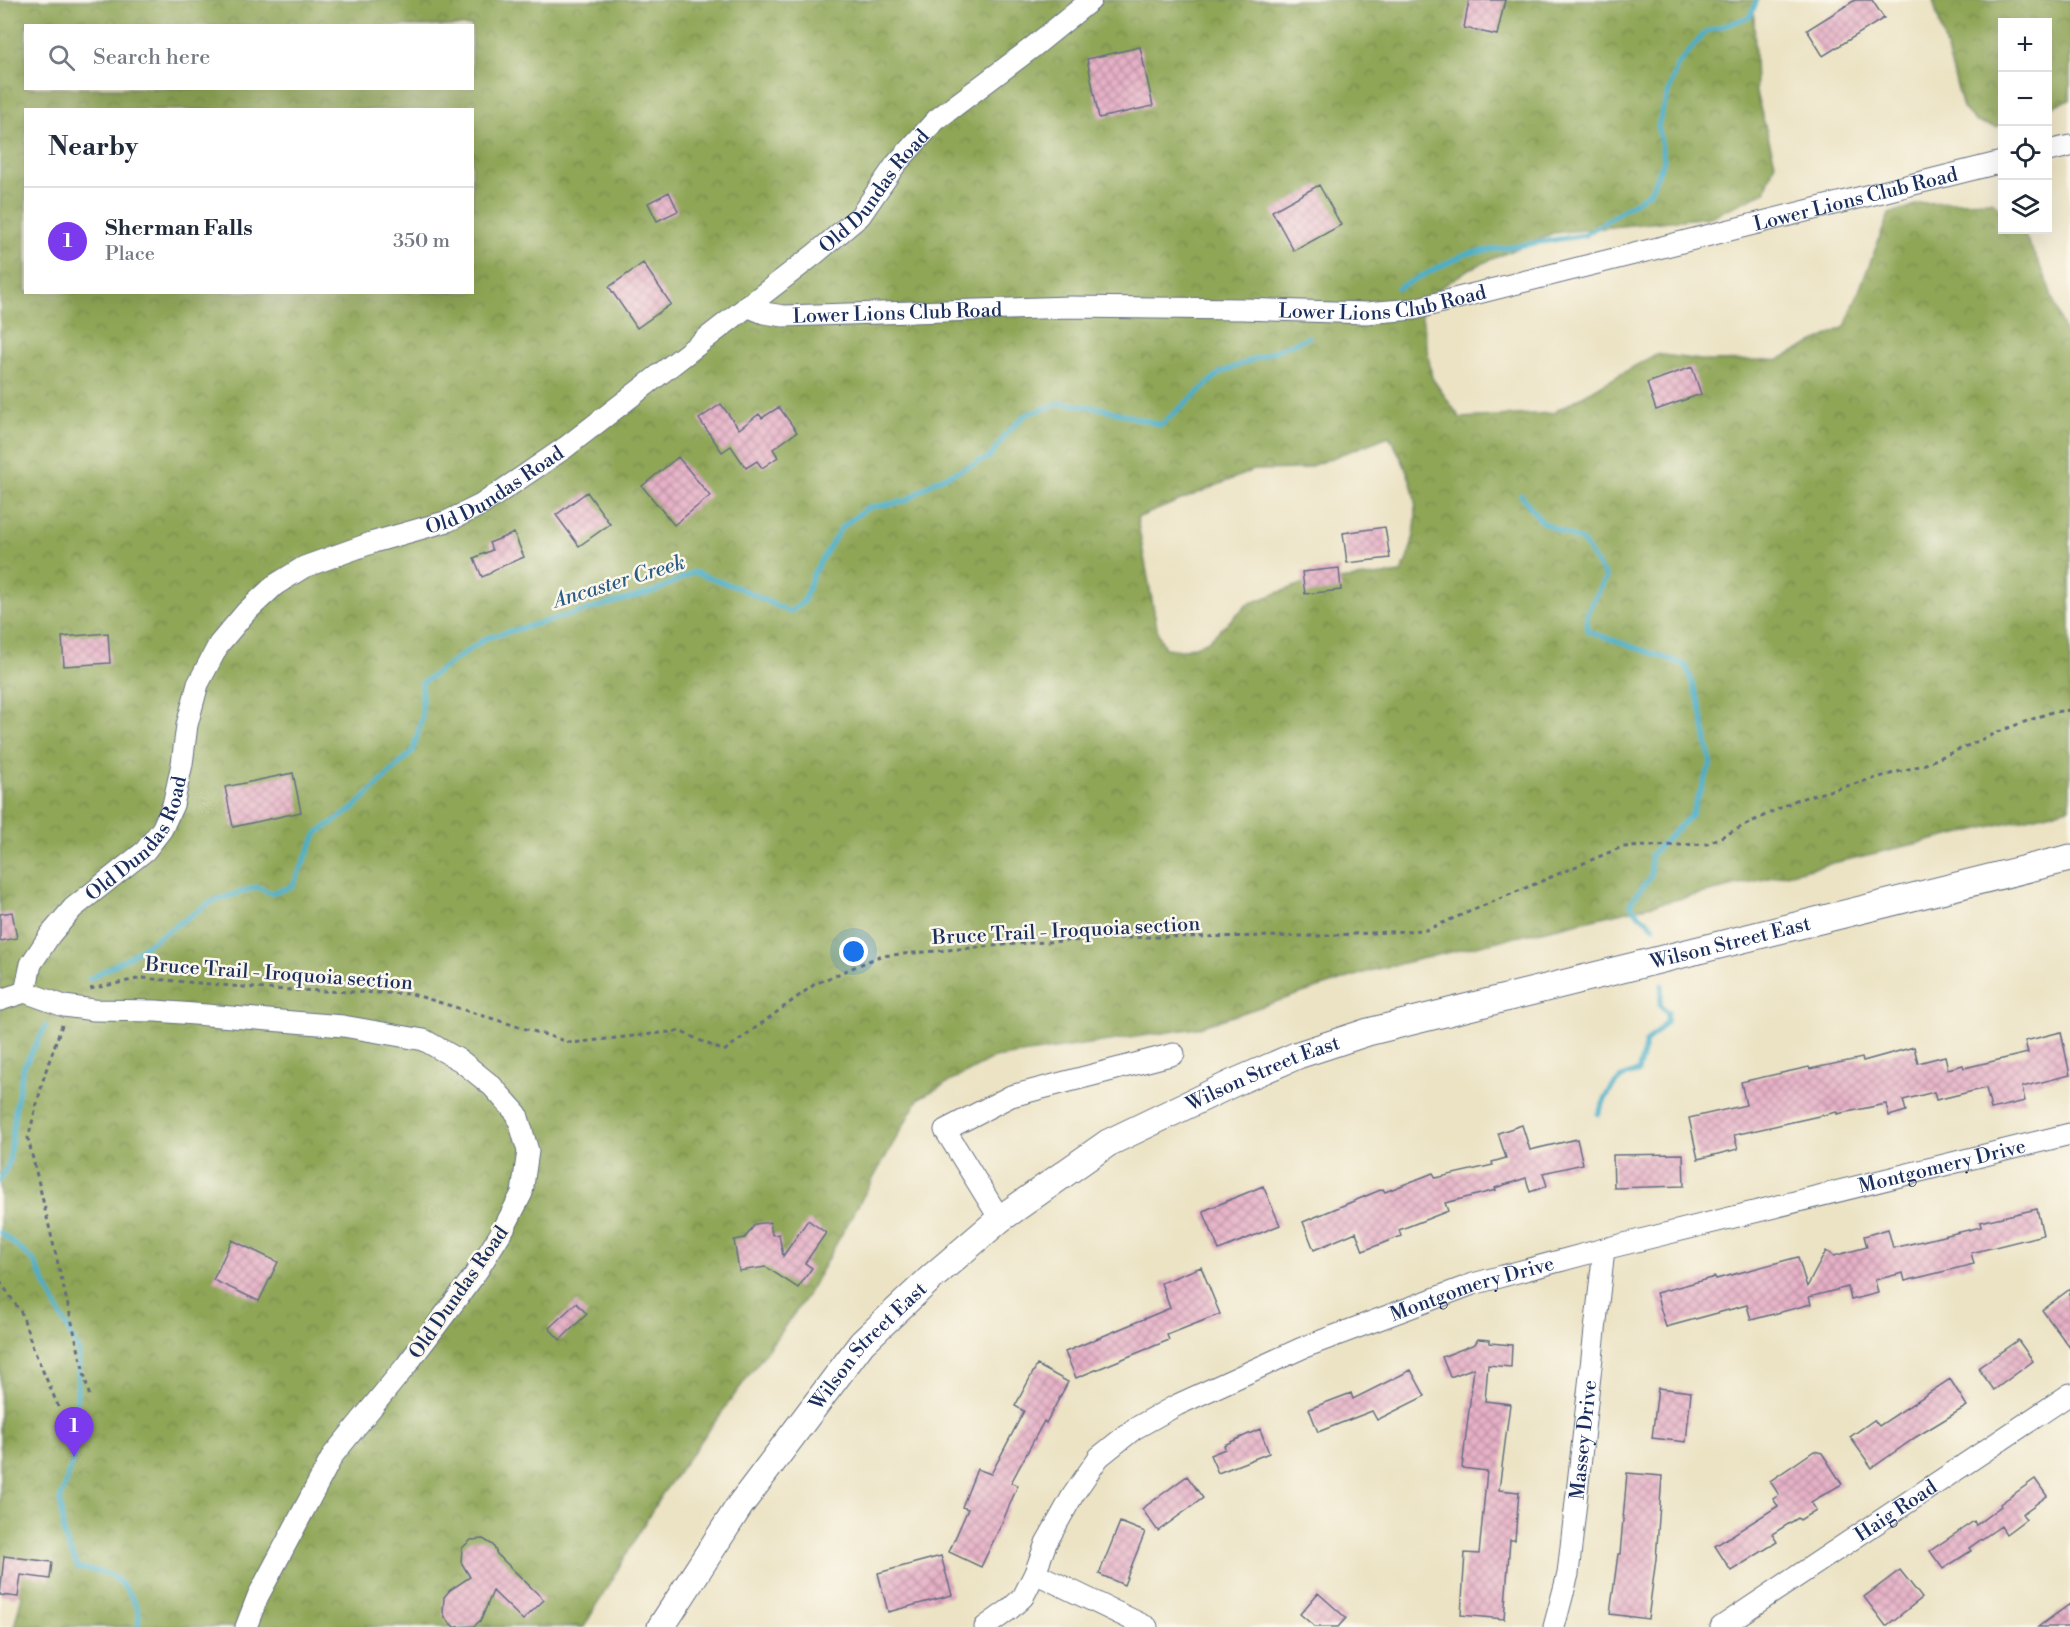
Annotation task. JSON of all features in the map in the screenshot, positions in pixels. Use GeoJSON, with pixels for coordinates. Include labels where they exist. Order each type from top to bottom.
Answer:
{"type":"FeatureCollection","features":[{"type":"Feature","properties":{"kind":"main road","name":"Wilson Street East"},"geometry":{"type":"LineString","coordinates":[[661,1627],[740,1505],[862,1343],[931,1278],[1000,1219],[1108,1143],[1231,1084],[1298,1055],[1368,1032],[2070,858]]}},
{"type":"Feature","properties":{"kind":"street","name":"Old Dundas Road"},"geometry":{"type":"LineString","coordinates":[[246,1627],[263,1586],[333,1455],[405,1367],[474,1276],[504,1228],[522,1193],[528,1151],[517,1114],[492,1086],[461,1061],[424,1040],[343,1026],[156,1011],[94,1010],[66,1006],[33,995],[32,964],[50,935],[73,908],[145,851],[162,829],[173,805],[198,684],[219,644],[246,612],[275,585],[304,567],[374,542],[448,520],[481,505],[566,447],[815,254],[860,216],[896,164],[936,120],[1091,0]]}},
{"type":"Feature","properties":{"kind":"street"},"geometry":{"type":"LineString","coordinates":[[2052,150],[2070,146]]}},
{"type":"Feature","properties":{"kind":"street","name":"Lower Lions Club Road"},"geometry":{"type":"LineString","coordinates":[[747,306],[764,313],[784,316],[1069,307],[1366,313],[1414,309],[1998,163]]}},
{"type":"Feature","properties":{"kind":"street"},"geometry":{"type":"LineString","coordinates":[[0,1000],[33,995]]}},
{"type":"Feature","properties":{"kind":"street"},"geometry":{"type":"LineString","coordinates":[[1000,1219],[945,1130],[1011,1096],[1174,1054]]}},
{"type":"Feature","properties":{"kind":"street","name":"Montgomery Drive"},"geometry":{"type":"LineString","coordinates":[[985,1627],[1010,1609],[1023,1596],[1035,1573],[1046,1543],[1073,1495],[1099,1456],[1134,1429],[1177,1405],[1313,1344],[1473,1284],[1604,1249],[2070,1134]]}},
{"type":"Feature","properties":{"kind":"street","name":"Massey Drive"},"geometry":{"type":"LineString","coordinates":[[1554,1627],[1568,1574],[1604,1249]]}},
{"type":"Feature","properties":{"kind":"street","name":"Haig Road"},"geometry":{"type":"LineString","coordinates":[[1721,1627],[2070,1394]]}},
{"type":"Feature","properties":{"kind":"street"},"geometry":{"type":"LineString","coordinates":[[1035,1573],[1147,1627]]}},
{"type":"Feature","properties":{"kind":"path","name":"Bruce Trail - Iroquoia section"},"geometry":{"type":"LineString","coordinates":[[66,1006],[87,989],[142,978],[266,988],[412,994],[572,1042],[679,1031],[724,1051],[815,984],[880,956],[1027,943],[1318,936],[1426,930],[1622,847],[1707,844],[1796,800],[1923,765],[2008,728],[2052,712],[2070,710]]}},
{"type":"Feature","properties":{"kind":"path"},"geometry":{"type":"LineString","coordinates":[[66,1006],[28,1138],[90,1398]]}},
{"type":"Feature","properties":{"kind":"path"},"geometry":{"type":"LineString","coordinates":[[0,1281],[22,1314],[33,1348],[59,1408]]}},
{"type":"Feature","properties":{"kind":"green space"},"geometry":{"type":"Polygon","coordinates":[[[0,0],[1756,0],[1754,14],[1756,93],[1775,162],[1765,192],[1710,217],[1553,233],[1469,269],[1427,297],[1421,311],[1432,378],[1460,418],[1553,413],[1656,354],[1708,361],[1778,360],[1845,327],[1889,214],[1921,203],[1992,201],[1998,206],[1998,234],[2024,234],[2044,273],[2070,345],[2070,808],[1373,970],[1196,1028],[994,1058],[919,1098],[806,1297],[660,1497],[584,1627],[14,1627],[22,1595],[4,1580],[0,1580],[0,0]],[[1389,436],[1303,469],[1254,470],[1137,518],[1158,633],[1165,648],[1183,650],[1207,642],[1248,604],[1302,584],[1401,573],[1414,536],[1416,519],[1412,486],[1399,453],[1389,436]]]}},
{"type":"Feature","properties":{"kind":"green space"},"geometry":{"type":"Polygon","coordinates":[[[1933,0],[2070,0],[2070,100],[2052,107],[2052,18],[1998,18],[1998,126],[1976,122],[1963,108],[1933,0]]]}},
{"type":"Feature","properties":{"kind":"building"},"geometry":{"type":"Polygon","coordinates":[[[1469,0],[1505,0],[1497,35],[1464,28],[1469,0]]]}},
{"type":"Feature","properties":{"kind":"building"},"geometry":{"type":"Polygon","coordinates":[[[1855,0],[1872,0],[1884,18],[1823,56],[1807,30],[1855,0]]]}},
{"type":"Feature","properties":{"kind":"building"},"geometry":{"type":"Polygon","coordinates":[[[1140,47],[1153,106],[1099,118],[1087,59],[1140,47]]]}},
{"type":"Feature","properties":{"kind":"building"},"geometry":{"type":"Polygon","coordinates":[[[1319,185],[1341,225],[1294,251],[1272,211],[1319,185]]]}},
{"type":"Feature","properties":{"kind":"building"},"geometry":{"type":"Polygon","coordinates":[[[669,192],[678,211],[657,221],[648,203],[669,192]]]}},
{"type":"Feature","properties":{"kind":"building"},"geometry":{"type":"Polygon","coordinates":[[[643,263],[671,304],[637,328],[609,287],[643,263]]]}},
{"type":"Feature","properties":{"kind":"building"},"geometry":{"type":"Polygon","coordinates":[[[1692,367],[1701,394],[1656,410],[1647,383],[1692,367]]]}},
{"type":"Feature","properties":{"kind":"building"},"geometry":{"type":"Polygon","coordinates":[[[721,404],[739,429],[759,414],[762,418],[779,407],[797,432],[773,449],[778,457],[762,468],[757,461],[746,468],[731,446],[722,452],[699,419],[721,404]]]}},
{"type":"Feature","properties":{"kind":"building"},"geometry":{"type":"Polygon","coordinates":[[[678,457],[710,496],[674,525],[642,486],[678,457]]]}},
{"type":"Feature","properties":{"kind":"building"},"geometry":{"type":"Polygon","coordinates":[[[587,492],[610,524],[579,546],[556,515],[587,492]]]}},
{"type":"Feature","properties":{"kind":"building"},"geometry":{"type":"Polygon","coordinates":[[[1385,527],[1390,558],[1347,563],[1343,533],[1385,527]]]}},
{"type":"Feature","properties":{"kind":"building"},"geometry":{"type":"Polygon","coordinates":[[[514,533],[524,557],[482,577],[474,558],[492,550],[489,543],[514,533]]]}},
{"type":"Feature","properties":{"kind":"building"},"geometry":{"type":"Polygon","coordinates":[[[1339,568],[1341,590],[1305,594],[1302,572],[1339,568]]]}},
{"type":"Feature","properties":{"kind":"building"},"geometry":{"type":"Polygon","coordinates":[[[108,633],[110,663],[64,666],[62,637],[108,633]]]}},
{"type":"Feature","properties":{"kind":"building"},"geometry":{"type":"Polygon","coordinates":[[[293,773],[301,812],[233,827],[225,787],[293,773]]]}},
{"type":"Feature","properties":{"kind":"building"},"geometry":{"type":"Polygon","coordinates":[[[12,912],[17,938],[0,941],[0,914],[12,912]]]}},
{"type":"Feature","properties":{"kind":"building"},"geometry":{"type":"Polygon","coordinates":[[[2061,1032],[2070,1075],[2022,1087],[2025,1101],[1991,1109],[1986,1088],[1936,1100],[1934,1092],[1903,1100],[1906,1111],[1889,1116],[1886,1104],[1837,1114],[1837,1112],[1734,1135],[1738,1149],[1698,1159],[1689,1118],[1746,1105],[1741,1082],[1809,1067],[1810,1069],[1862,1058],[1863,1061],[1914,1047],[1918,1063],[1945,1056],[1948,1069],[1963,1065],[1964,1068],[2028,1053],[2025,1041],[2061,1032]]]}},
{"type":"Feature","properties":{"kind":"building"},"geometry":{"type":"Polygon","coordinates":[[[1522,1125],[1530,1150],[1577,1139],[1583,1164],[1543,1173],[1547,1186],[1530,1192],[1526,1178],[1495,1188],[1496,1190],[1445,1203],[1448,1211],[1399,1230],[1401,1236],[1363,1251],[1356,1232],[1314,1250],[1303,1222],[1383,1189],[1385,1192],[1433,1173],[1436,1178],[1493,1165],[1492,1162],[1506,1158],[1498,1133],[1522,1125]]]}},
{"type":"Feature","properties":{"kind":"building"},"geometry":{"type":"Polygon","coordinates":[[[1683,1154],[1684,1186],[1614,1188],[1613,1155],[1683,1154]]]}},
{"type":"Feature","properties":{"kind":"building"},"geometry":{"type":"Polygon","coordinates":[[[1263,1186],[1280,1225],[1219,1250],[1203,1211],[1263,1186]]]}},
{"type":"Feature","properties":{"kind":"building"},"geometry":{"type":"Polygon","coordinates":[[[2037,1209],[2043,1235],[1971,1253],[1974,1264],[1905,1281],[1903,1273],[1875,1280],[1878,1293],[1851,1300],[1848,1287],[1809,1297],[1811,1304],[1751,1320],[1747,1305],[1666,1327],[1656,1293],[1798,1257],[1807,1287],[1826,1251],[1834,1256],[1867,1247],[1864,1236],[1888,1229],[1893,1248],[1981,1227],[1980,1222],[2037,1209]]]}},
{"type":"Feature","properties":{"kind":"building"},"geometry":{"type":"Polygon","coordinates":[[[808,1220],[826,1233],[805,1263],[812,1268],[798,1288],[766,1267],[739,1271],[734,1240],[745,1238],[755,1224],[770,1222],[772,1235],[779,1234],[783,1256],[808,1220]]]}},
{"type":"Feature","properties":{"kind":"building"},"geometry":{"type":"Polygon","coordinates":[[[232,1240],[278,1262],[259,1301],[213,1280],[232,1240]]]}},
{"type":"Feature","properties":{"kind":"building"},"geometry":{"type":"Polygon","coordinates":[[[1201,1267],[1220,1314],[1167,1335],[1169,1340],[1076,1378],[1065,1352],[1170,1308],[1161,1283],[1201,1267]]]}},
{"type":"Feature","properties":{"kind":"building"},"geometry":{"type":"Polygon","coordinates":[[[2070,1289],[2070,1348],[2042,1310],[2070,1289]]]}},
{"type":"Feature","properties":{"kind":"building"},"geometry":{"type":"Polygon","coordinates":[[[576,1303],[587,1314],[560,1340],[549,1328],[576,1303]]]}},
{"type":"Feature","properties":{"kind":"building"},"geometry":{"type":"Polygon","coordinates":[[[1478,1339],[1490,1340],[1490,1343],[1512,1345],[1511,1367],[1488,1365],[1485,1401],[1510,1404],[1499,1490],[1519,1492],[1515,1540],[1510,1540],[1504,1619],[1461,1615],[1465,1553],[1479,1554],[1487,1471],[1462,1468],[1474,1368],[1450,1377],[1442,1357],[1475,1344],[1478,1339]]]}},
{"type":"Feature","properties":{"kind":"building"},"geometry":{"type":"Polygon","coordinates":[[[2018,1340],[2033,1361],[1994,1390],[1978,1368],[2018,1340]]]}},
{"type":"Feature","properties":{"kind":"building"},"geometry":{"type":"Polygon","coordinates":[[[1037,1365],[1068,1382],[1011,1483],[1018,1485],[981,1567],[949,1552],[968,1509],[962,1507],[977,1469],[991,1474],[1024,1411],[1015,1406],[1037,1365]]]}},
{"type":"Feature","properties":{"kind":"building"},"geometry":{"type":"Polygon","coordinates":[[[1411,1370],[1425,1396],[1377,1420],[1372,1411],[1318,1432],[1309,1409],[1351,1393],[1353,1399],[1411,1370]]]}},
{"type":"Feature","properties":{"kind":"building"},"geometry":{"type":"Polygon","coordinates":[[[1950,1379],[1967,1406],[1916,1437],[1872,1468],[1850,1437],[1874,1420],[1879,1426],[1950,1379]]]}},
{"type":"Feature","properties":{"kind":"building"},"geometry":{"type":"Polygon","coordinates":[[[1658,1388],[1691,1392],[1686,1442],[1652,1438],[1658,1388]]]}},
{"type":"Feature","properties":{"kind":"building"},"geometry":{"type":"Polygon","coordinates":[[[1260,1429],[1269,1453],[1218,1473],[1210,1455],[1225,1449],[1224,1445],[1260,1429]]]}},
{"type":"Feature","properties":{"kind":"building"},"geometry":{"type":"Polygon","coordinates":[[[1814,1451],[1822,1453],[1842,1484],[1811,1502],[1816,1510],[1772,1534],[1777,1542],[1731,1571],[1715,1546],[1778,1506],[1773,1499],[1779,1495],[1770,1481],[1814,1451]]]}},
{"type":"Feature","properties":{"kind":"building"},"geometry":{"type":"Polygon","coordinates":[[[1627,1473],[1662,1476],[1656,1559],[1648,1619],[1610,1614],[1618,1554],[1620,1554],[1627,1473]]]}},
{"type":"Feature","properties":{"kind":"building"},"geometry":{"type":"Polygon","coordinates":[[[1187,1476],[1203,1498],[1158,1531],[1142,1509],[1187,1476]]]}},
{"type":"Feature","properties":{"kind":"building"},"geometry":{"type":"Polygon","coordinates":[[[2035,1479],[2047,1496],[2022,1514],[2026,1519],[2006,1534],[2001,1526],[1969,1548],[1971,1551],[1943,1569],[1930,1551],[1974,1521],[1976,1525],[2001,1506],[2000,1504],[2035,1479]]]}},
{"type":"Feature","properties":{"kind":"building"},"geometry":{"type":"Polygon","coordinates":[[[1120,1522],[1145,1532],[1124,1585],[1099,1574],[1120,1522]]]}},
{"type":"Feature","properties":{"kind":"building"},"geometry":{"type":"Polygon","coordinates":[[[483,1539],[493,1545],[497,1554],[544,1600],[523,1620],[493,1591],[481,1620],[474,1626],[454,1627],[443,1612],[444,1597],[450,1590],[470,1577],[461,1562],[462,1548],[471,1540],[483,1539]]]}},
{"type":"Feature","properties":{"kind":"building"},"geometry":{"type":"Polygon","coordinates":[[[4,1556],[52,1562],[50,1579],[21,1575],[18,1597],[0,1595],[4,1556]]]}},
{"type":"Feature","properties":{"kind":"building"},"geometry":{"type":"Polygon","coordinates":[[[941,1556],[952,1595],[888,1612],[878,1573],[941,1556]]]}},
{"type":"Feature","properties":{"kind":"building"},"geometry":{"type":"Polygon","coordinates":[[[1900,1570],[1922,1598],[1886,1626],[1864,1597],[1900,1570]]]}},
{"type":"Feature","properties":{"kind":"building"},"geometry":{"type":"Polygon","coordinates":[[[1318,1593],[1346,1618],[1338,1627],[1315,1627],[1300,1614],[1318,1593]]]}},
{"type":"Feature","properties":{"kind":"building"},"geometry":{"type":"Polygon","coordinates":[[[2070,1604],[2070,1627],[2038,1627],[2070,1604]]]}},
{"type":"Feature","properties":{"kind":"waterway","name":"Ancaster Creek"},"geometry":{"type":"LineString","coordinates":[[1398,288],[1465,254],[1585,235],[1650,192],[1664,160],[1658,125],[1677,66],[1705,32],[1750,17],[1757,0]]}},
{"type":"Feature","properties":{"kind":"waterway","name":"Ancaster Creek"},"geometry":{"type":"LineString","coordinates":[[89,979],[127,958],[211,902],[257,887],[271,893],[292,887],[317,833],[354,808],[413,751],[422,718],[422,683],[486,638],[656,591],[694,572],[741,589],[790,612],[804,601],[814,572],[841,528],[867,508],[906,501],[935,481],[990,457],[1006,434],[1025,415],[1061,403],[1100,408],[1161,425],[1220,373],[1309,337]]}},
{"type":"Feature","properties":{"kind":"waterway"},"geometry":{"type":"LineString","coordinates":[[1521,495],[1542,522],[1583,542],[1606,578],[1587,612],[1587,631],[1686,665],[1700,705],[1711,764],[1691,815],[1651,855],[1651,876],[1630,903],[1638,914],[1654,927]]}},
{"type":"Feature","properties":{"kind":"waterway"},"geometry":{"type":"LineString","coordinates":[[1598,1114],[1617,1081],[1638,1072],[1646,1042],[1667,1021],[1668,1012],[1660,1005],[1662,985]]}},
{"type":"Feature","properties":{"kind":"waterway","name":"Ancaster Creek"},"geometry":{"type":"LineString","coordinates":[[0,1181],[9,1163],[23,1068],[46,1026]]}},
{"type":"Feature","properties":{"kind":"waterway","name":"Ancaster Creek"},"geometry":{"type":"LineString","coordinates":[[0,1232],[34,1261],[79,1352],[74,1457],[60,1500],[64,1536],[78,1568],[110,1575],[122,1584],[138,1610],[138,1627]]}},
{"type":"Feature","properties":{"kind":"place","name":"Sherman Falls"},"geometry":{"type":"Point","coordinates":[74,1457]}}]}
